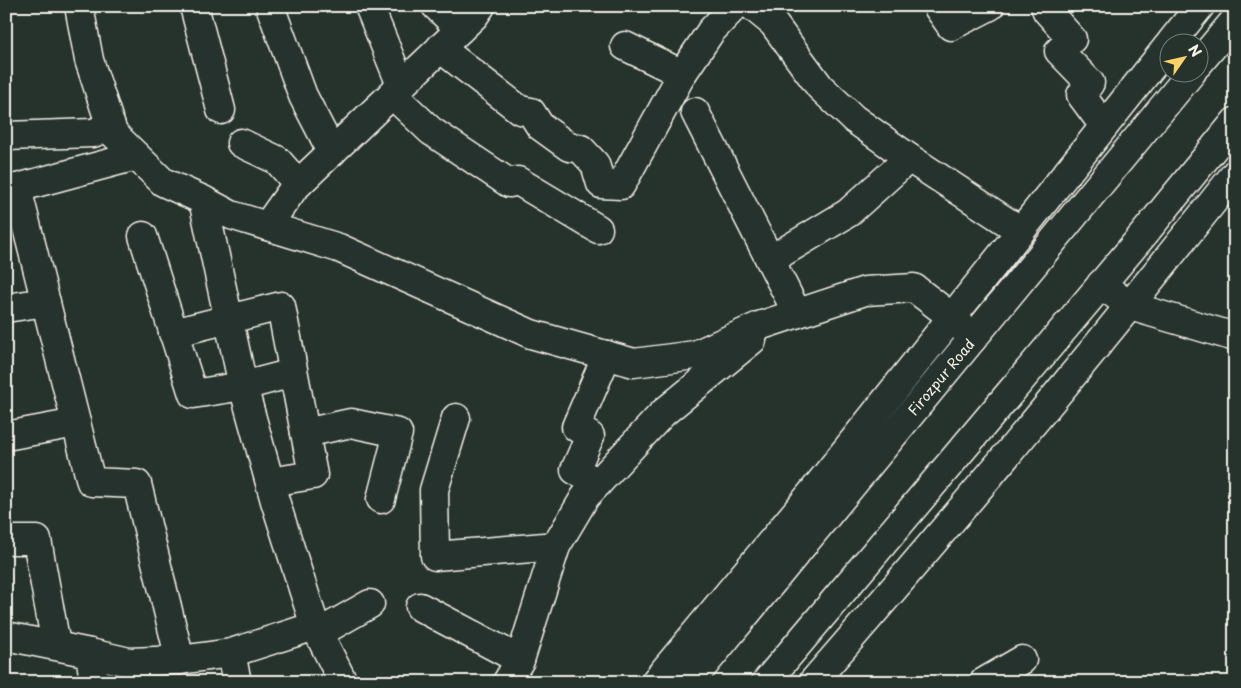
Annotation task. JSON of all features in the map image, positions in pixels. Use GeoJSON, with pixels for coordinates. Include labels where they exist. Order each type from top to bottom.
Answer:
{"type":"FeatureCollection","features":[{"type":"Feature","properties":{"kind":"main road"},"geometry":{"type":"LineString","coordinates":[[79,6],[89,60],[113,133],[163,182],[231,215],[339,248],[530,334],[634,363],[695,355],[759,326],[865,291],[914,288],[953,318],[974,338]]}},
{"type":"Feature","properties":{"kind":"main road"},"geometry":{"type":"LineString","coordinates":[[194,6],[221,110]]}},
{"type":"Feature","properties":{"kind":"main road"},"geometry":{"type":"LineString","coordinates":[[270,6],[303,96],[332,152]]}},
{"type":"Feature","properties":{"kind":"main road"},"geometry":{"type":"LineString","coordinates":[[369,6],[397,89],[431,131],[509,183],[518,181],[598,229]]}},
{"type":"Feature","properties":{"kind":"main road"},"geometry":{"type":"LineString","coordinates":[[436,6],[460,29]]}},
{"type":"Feature","properties":{"kind":"main road"},"geometry":{"type":"LineString","coordinates":[[268,226],[298,184],[460,29],[481,6]]}},
{"type":"Feature","properties":{"kind":"main road"},"geometry":{"type":"LineString","coordinates":[[440,48],[520,110],[531,112],[540,126],[569,146],[581,149],[595,164],[601,184],[621,185],[682,74],[711,32],[735,6]]}},
{"type":"Feature","properties":{"kind":"main road"},"geometry":{"type":"LineString","coordinates":[[752,6],[773,23],[820,87],[854,119],[908,158],[1021,231]]}},
{"type":"Feature","properties":{"kind":"main road"},"geometry":{"type":"LineString","coordinates":[[937,6],[951,26],[990,6]]}},
{"type":"Feature","properties":{"kind":"main road"},"geometry":{"type":"LineString","coordinates":[[1179,32],[1200,6]]}},
{"type":"Feature","properties":{"kind":"main road"},"geometry":{"type":"LineString","coordinates":[[1052,9],[1072,39],[1059,51],[1090,83],[1081,95],[1104,126]]}},
{"type":"Feature","properties":{"kind":"main road"},"geometry":{"type":"LineString","coordinates":[[1208,52],[1235,20]]}},
{"type":"Feature","properties":{"kind":"main road"},"geometry":{"type":"LineString","coordinates":[[625,46],[682,74]]}},
{"type":"Feature","properties":{"kind":"main road"},"geometry":{"type":"LineString","coordinates":[[656,682],[953,318],[1158,58]]}},
{"type":"Feature","properties":{"kind":"main road","name":"Firozpur Road"},"geometry":{"type":"LineString","coordinates":[[690,682],[1184,82]]}},
{"type":"Feature","properties":{"kind":"main road"},"geometry":{"type":"LineString","coordinates":[[695,112],[770,260],[786,317]]}},
{"type":"Feature","properties":{"kind":"main road"},"geometry":{"type":"LineString","coordinates":[[766,682],[1102,284],[1235,122]]}},
{"type":"Feature","properties":{"kind":"main road"},"geometry":{"type":"LineString","coordinates":[[6,136],[92,133],[111,126]]}},
{"type":"Feature","properties":{"kind":"main road"},"geometry":{"type":"LineString","coordinates":[[241,143],[277,160],[298,184]]}},
{"type":"Feature","properties":{"kind":"main road"},"geometry":{"type":"LineString","coordinates":[[136,156],[12,190],[46,302],[91,482],[137,484],[180,660]]}},
{"type":"Feature","properties":{"kind":"main road"},"geometry":{"type":"LineString","coordinates":[[770,260],[848,213],[908,158]]}},
{"type":"Feature","properties":{"kind":"main road"},"geometry":{"type":"LineString","coordinates":[[813,682],[925,553],[1130,306],[1235,174]]}},
{"type":"Feature","properties":{"kind":"main road"},"geometry":{"type":"LineString","coordinates":[[203,200],[243,386],[270,482],[317,630],[342,682]]}},
{"type":"Feature","properties":{"kind":"main road"},"geometry":{"type":"LineString","coordinates":[[143,236],[193,394],[243,386],[293,373]]}},
{"type":"Feature","properties":{"kind":"main road"},"geometry":{"type":"LineString","coordinates":[[1102,284],[1130,306],[1235,337]]}},
{"type":"Feature","properties":{"kind":"main road"},"geometry":{"type":"LineString","coordinates":[[6,308],[46,302]]}},
{"type":"Feature","properties":{"kind":"main road"},"geometry":{"type":"LineString","coordinates":[[173,333],[281,306],[313,475],[270,482]]}},
{"type":"Feature","properties":{"kind":"main road"},"geometry":{"type":"LineString","coordinates":[[420,607],[514,671],[556,546],[585,497],[663,413],[786,317]]}},
{"type":"Feature","properties":{"kind":"main road"},"geometry":{"type":"LineString","coordinates":[[598,483],[575,470],[590,436],[576,428],[607,355]]}},
{"type":"Feature","properties":{"kind":"main road"},"geometry":{"type":"LineString","coordinates":[[456,418],[434,490],[435,556],[556,546]]}},
{"type":"Feature","properties":{"kind":"main road"},"geometry":{"type":"LineString","coordinates":[[6,436],[76,423]]}},
{"type":"Feature","properties":{"kind":"main road"},"geometry":{"type":"LineString","coordinates":[[305,433],[351,423],[398,433],[381,499]]}},
{"type":"Feature","properties":{"kind":"main road"},"geometry":{"type":"LineString","coordinates":[[6,540],[37,540],[56,645]]}},
{"type":"Feature","properties":{"kind":"main road"},"geometry":{"type":"LineString","coordinates":[[6,636],[56,645],[129,662],[180,660],[230,653],[317,630],[370,604]]}},
{"type":"Feature","properties":{"kind":"main road"},"geometry":{"type":"LineString","coordinates":[[90,653],[94,682]]}},
{"type":"Feature","properties":{"kind":"main road"},"geometry":{"type":"LineString","coordinates":[[230,653],[237,682]]}},
{"type":"Feature","properties":{"kind":"main road"},"geometry":{"type":"LineString","coordinates":[[984,682],[1022,660]]}}]}
